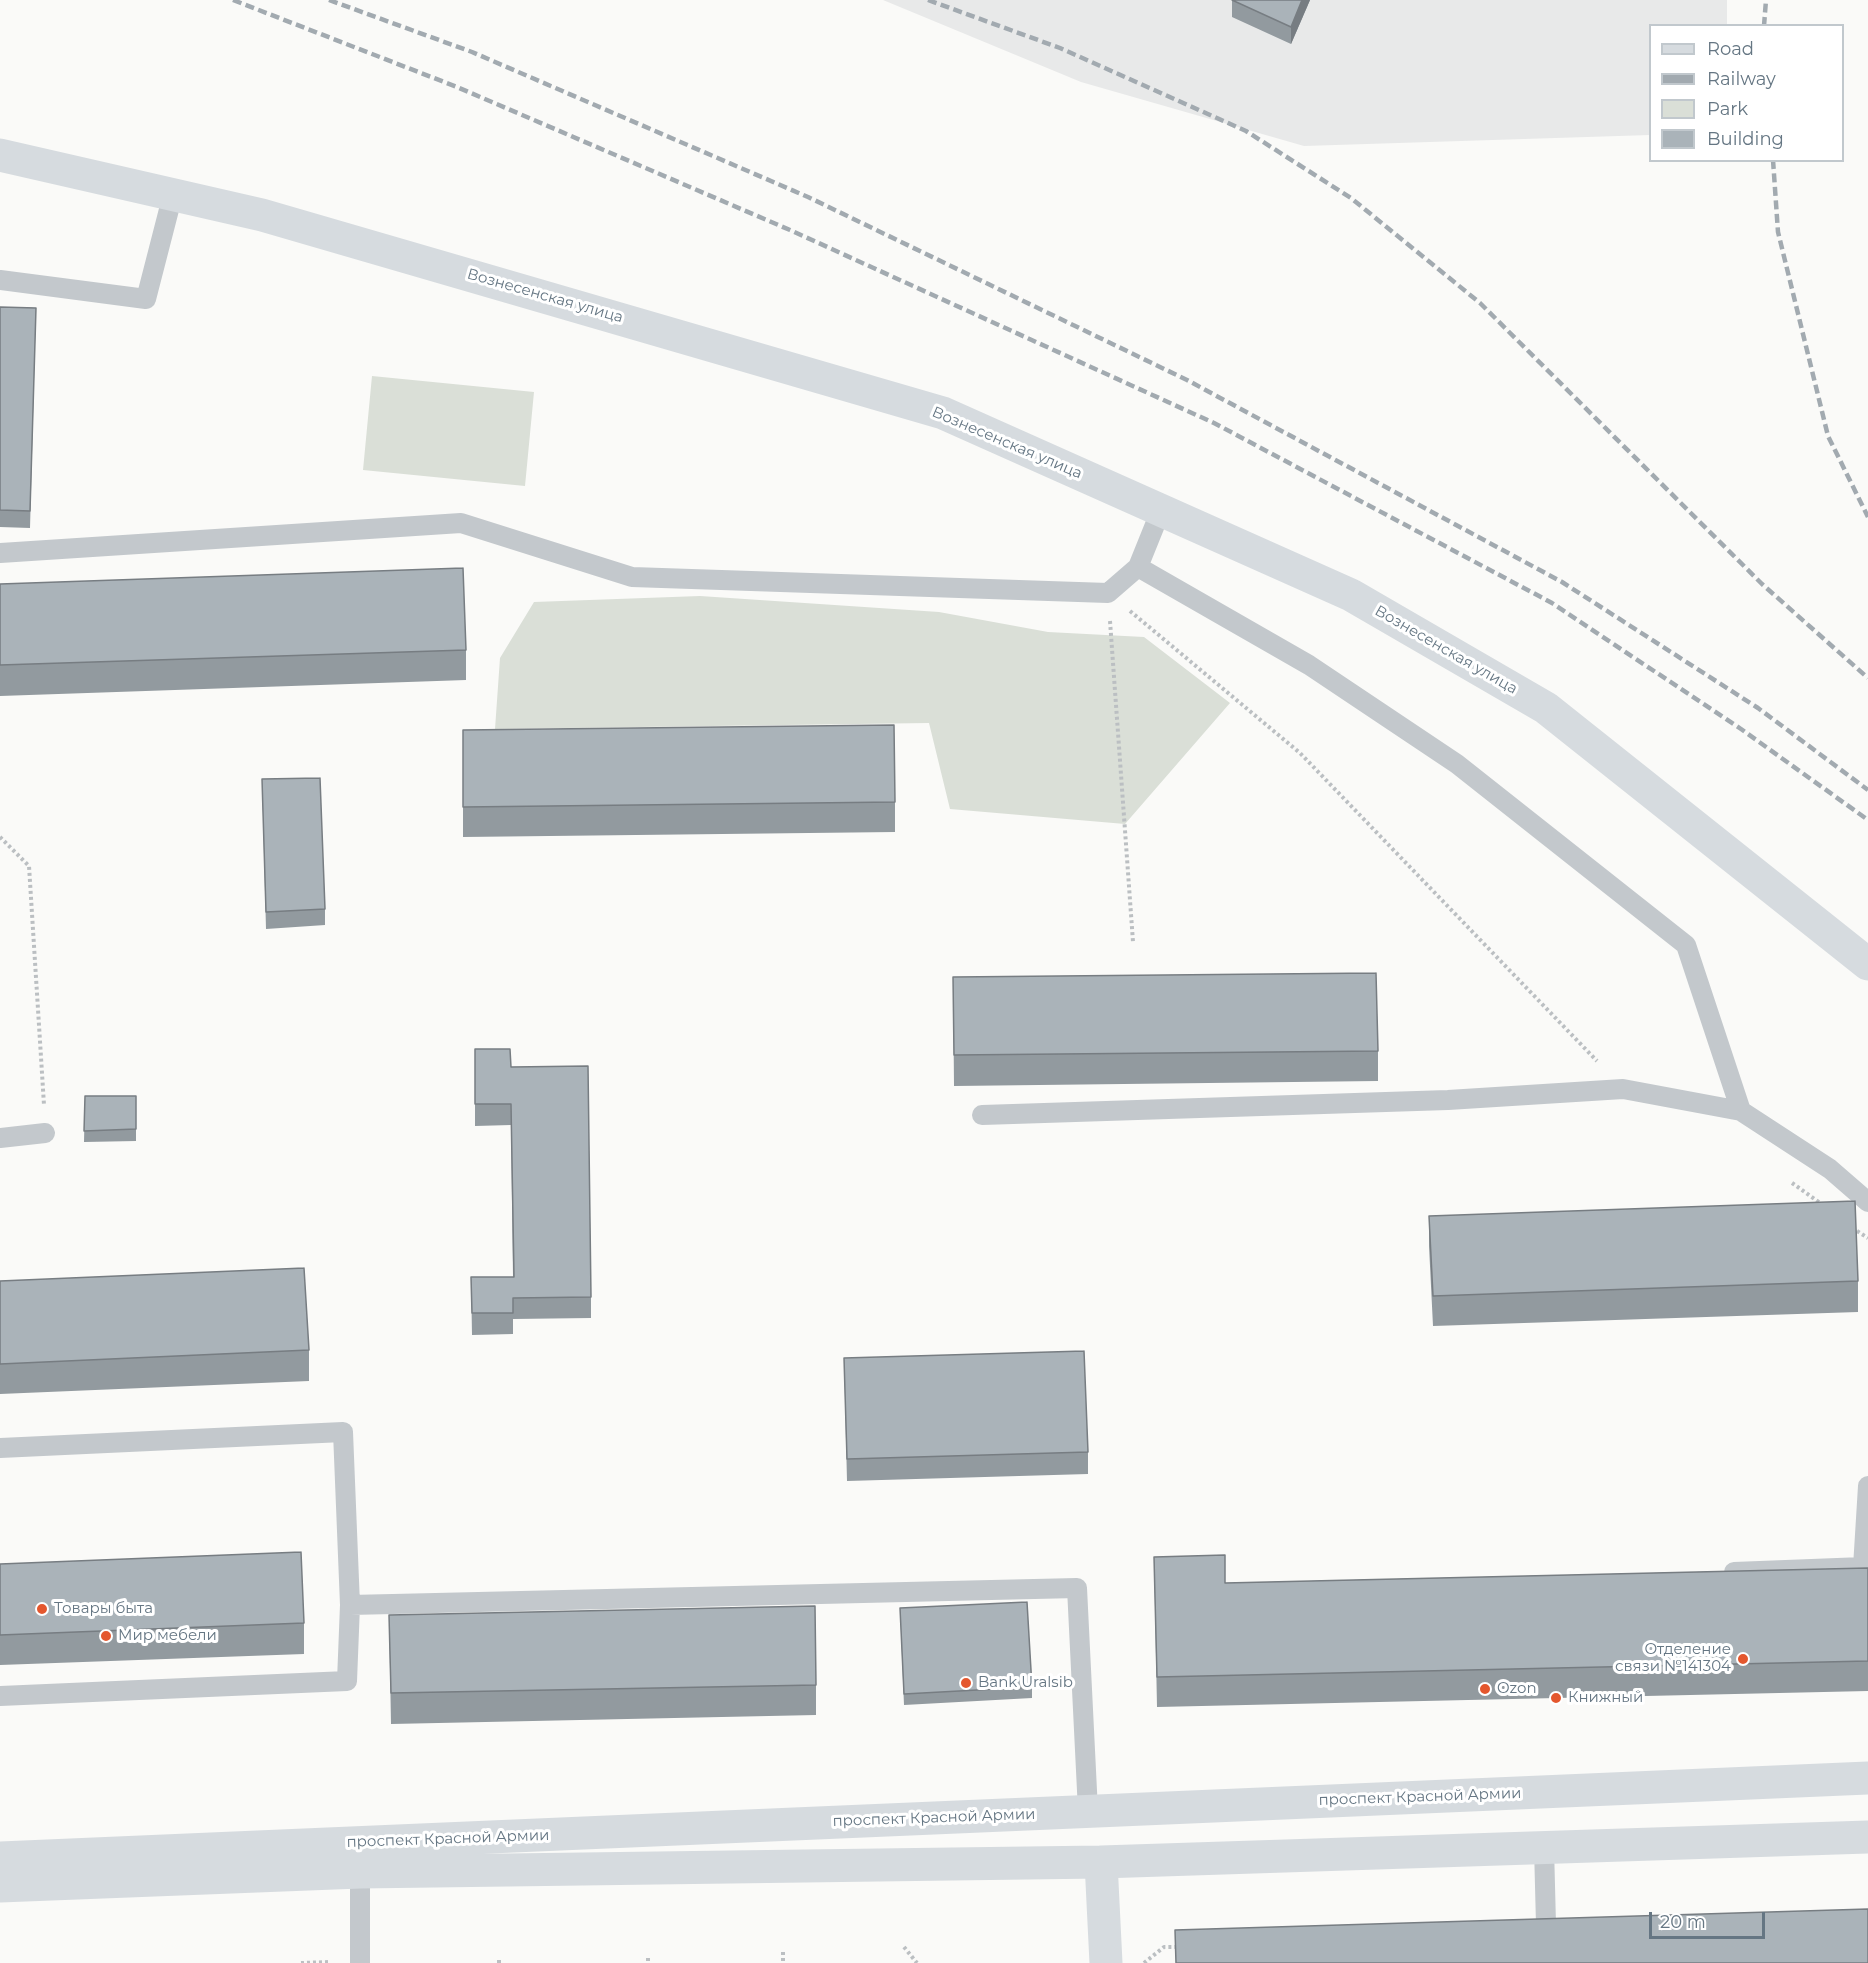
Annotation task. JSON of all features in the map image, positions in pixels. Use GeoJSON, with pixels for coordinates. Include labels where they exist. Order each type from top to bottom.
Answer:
{"type":"FeatureCollection","features":[{"type":"Feature","properties":{"kind":"main road","name":"Вознесенская улица"},"geometry":{"type":"LineString","coordinates":[[0,155],[262,215],[942,413],[1351,595],[1546,708],[1868,964]]}},
{"type":"Feature","properties":{"kind":"main road","name":"проспект Красной Армии"},"geometry":{"type":"LineString","coordinates":[[0,1858],[1868,1778]]}},
{"type":"Feature","properties":{"kind":"main road","name":"проспект Красной Армии"},"geometry":{"type":"LineString","coordinates":[[0,1886],[360,1872],[1101,1862],[1868,1837]]}},
{"type":"Feature","properties":{"kind":"main road"},"geometry":{"type":"LineString","coordinates":[[1101,1862],[1106,1963]]}},
{"type":"Feature","properties":{"kind":"lane"},"geometry":{"type":"LineString","coordinates":[[0,280],[146,299],[173,194]]}},
{"type":"Feature","properties":{"kind":"lane"},"geometry":{"type":"LineString","coordinates":[[0,553],[461,523],[632,577],[1108,593],[1138,567],[1161,510]]}},
{"type":"Feature","properties":{"kind":"lane"},"geometry":{"type":"LineString","coordinates":[[1138,567],[1309,665],[1457,764],[1686,945],[1741,1111]]}},
{"type":"Feature","properties":{"kind":"lane"},"geometry":{"type":"LineString","coordinates":[[981,1115],[1448,1100],[1623,1089],[1741,1111],[1830,1169],[1868,1202]]}},
{"type":"Feature","properties":{"kind":"lane"},"geometry":{"type":"LineString","coordinates":[[0,1138],[45,1133]]}},
{"type":"Feature","properties":{"kind":"lane"},"geometry":{"type":"LineString","coordinates":[[0,1448],[344,1432],[350,1605],[347,1681],[0,1696]]}},
{"type":"Feature","properties":{"kind":"lane"},"geometry":{"type":"LineString","coordinates":[[1709,1572],[1863,1567],[1868,1486]]}},
{"type":"Feature","properties":{"kind":"lane"},"geometry":{"type":"LineString","coordinates":[[350,1605],[1077,1588],[1088,1811]]}},
{"type":"Feature","properties":{"kind":"lane"},"geometry":{"type":"LineString","coordinates":[[1544,1847],[1546,1963]]}},
{"type":"Feature","properties":{"kind":"lane"},"geometry":{"type":"LineString","coordinates":[[360,1872],[360,1963]]}},
{"type":"Feature","properties":{"kind":"path"},"geometry":{"type":"LineString","coordinates":[[1108,593],[1133,942]]}},
{"type":"Feature","properties":{"kind":"path"},"geometry":{"type":"LineString","coordinates":[[1108,593],[1300,753],[1623,1089]]}},
{"type":"Feature","properties":{"kind":"path"},"geometry":{"type":"LineString","coordinates":[[0,837],[29,866],[45,1133]]}},
{"type":"Feature","properties":{"kind":"path"},"geometry":{"type":"LineString","coordinates":[[1786,1179],[1822,1205]]}},
{"type":"Feature","properties":{"kind":"path"},"geometry":{"type":"LineString","coordinates":[[1850,1225],[1868,1238]]}},
{"type":"Feature","properties":{"kind":"path"},"geometry":{"type":"LineString","coordinates":[[1144,1963],[1164,1947],[1188,1946]]}},
{"type":"Feature","properties":{"kind":"path"},"geometry":{"type":"LineString","coordinates":[[904,1947],[918,1963]]}},
{"type":"Feature","properties":{"kind":"path"},"geometry":{"type":"LineString","coordinates":[[783,1952],[783,1963]]}},
{"type":"Feature","properties":{"kind":"shaded area"},"geometry":{"type":"Polygon","coordinates":[[[883,0],[1727,0],[1727,24],[1649,24],[1649,135],[1304,146],[1081,82],[883,0]]]}},
{"type":"Feature","properties":{"kind":"green space"},"geometry":{"type":"Polygon","coordinates":[[[372,376],[534,392],[525,486],[363,470],[372,376]]]}},
{"type":"Feature","properties":{"kind":"green space"},"geometry":{"type":"Polygon","coordinates":[[[700,596],[939,612],[1048,632],[1144,637],[1230,703],[1125,824],[950,809],[929,723],[495,729],[500,658],[534,602],[700,596]]]}},
{"type":"Feature","properties":{"kind":"building"},"geometry":{"type":"Polygon","coordinates":[[[1232,0],[1302,0],[1291,27],[1232,0]]]}},
{"type":"Feature","properties":{"kind":"building"},"geometry":{"type":"Polygon","coordinates":[[[0,307],[36,308],[30,511],[0,510],[0,307]]]}},
{"type":"Feature","properties":{"kind":"building"},"geometry":{"type":"Polygon","coordinates":[[[463,568],[466,650],[0,665],[0,584],[463,568]]]}},
{"type":"Feature","properties":{"kind":"building"},"geometry":{"type":"Polygon","coordinates":[[[894,725],[895,802],[463,807],[463,730],[894,725]]]}},
{"type":"Feature","properties":{"kind":"building"},"geometry":{"type":"Polygon","coordinates":[[[320,778],[325,909],[266,912],[262,779],[320,778]]]}},
{"type":"Feature","properties":{"kind":"building"},"geometry":{"type":"Polygon","coordinates":[[[1376,973],[1378,1051],[954,1055],[953,977],[1376,973]]]}},
{"type":"Feature","properties":{"kind":"building"},"geometry":{"type":"Polygon","coordinates":[[[475,1049],[510,1049],[511,1067],[588,1066],[591,1297],[513,1298],[513,1313],[472,1313],[471,1277],[514,1277],[511,1104],[475,1104],[475,1049]]]}},
{"type":"Feature","properties":{"kind":"building"},"geometry":{"type":"Polygon","coordinates":[[[85,1096],[136,1096],[136,1129],[84,1131],[85,1096]]]}},
{"type":"Feature","properties":{"kind":"building"},"geometry":{"type":"Polygon","coordinates":[[[1855,1201],[1858,1281],[1433,1296],[1429,1216],[1855,1201]]]}},
{"type":"Feature","properties":{"kind":"building"},"geometry":{"type":"Polygon","coordinates":[[[304,1268],[309,1350],[0,1364],[0,1281],[304,1268]]]}},
{"type":"Feature","properties":{"kind":"building"},"geometry":{"type":"Polygon","coordinates":[[[1084,1351],[1088,1452],[847,1459],[844,1358],[1084,1351]]]}},
{"type":"Feature","properties":{"kind":"building"},"geometry":{"type":"Polygon","coordinates":[[[301,1552],[304,1623],[0,1635],[0,1564],[301,1552]]]}},
{"type":"Feature","properties":{"kind":"building"},"geometry":{"type":"Polygon","coordinates":[[[1225,1555],[1225,1583],[1868,1568],[1868,1661],[1157,1677],[1154,1557],[1225,1555]]]}},
{"type":"Feature","properties":{"kind":"building"},"geometry":{"type":"Polygon","coordinates":[[[1027,1602],[1032,1687],[904,1694],[900,1608],[1027,1602]]]}},
{"type":"Feature","properties":{"kind":"building"},"geometry":{"type":"Polygon","coordinates":[[[815,1606],[816,1685],[391,1693],[389,1615],[815,1606]]]}},
{"type":"Feature","properties":{"kind":"building"},"geometry":{"type":"Polygon","coordinates":[[[1868,1909],[1868,1963],[1176,1963],[1175,1930],[1868,1909]]]}},
{"type":"Feature","properties":{"kind":"railway"},"geometry":{"type":"LineString","coordinates":[[233,0],[457,87],[790,230],[1214,423],[1552,603],[1741,729],[1868,820]]}},
{"type":"Feature","properties":{"kind":"railway"},"geometry":{"type":"LineString","coordinates":[[329,0],[472,52],[808,197],[1187,380],[1562,582],[1758,708],[1868,790]]}},
{"type":"Feature","properties":{"kind":"railway"},"geometry":{"type":"LineString","coordinates":[[928,0],[1060,48],[1246,131],[1351,198],[1480,303],[1762,584],[1868,678]]}},
{"type":"Feature","properties":{"kind":"railway"},"geometry":{"type":"LineString","coordinates":[[1764,24],[1766,0]]}},
{"type":"Feature","properties":{"kind":"railway"},"geometry":{"type":"LineString","coordinates":[[1773,162],[1778,232],[1828,436],[1868,517]]}},
{"type":"Feature","properties":{"kind":"place","name":"Товары быта"},"geometry":{"type":"Point","coordinates":[42,1609]}},
{"type":"Feature","properties":{"kind":"place","name":"Мир мебели"},"geometry":{"type":"Point","coordinates":[106,1636]}},
{"type":"Feature","properties":{"kind":"place","name":"Отделение связи №141304"},"geometry":{"type":"Point","coordinates":[1743,1659]}},
{"type":"Feature","properties":{"kind":"place","name":"Bank Uralsib"},"geometry":{"type":"Point","coordinates":[966,1683]}},
{"type":"Feature","properties":{"kind":"place","name":"Ozon"},"geometry":{"type":"Point","coordinates":[1485,1689]}},
{"type":"Feature","properties":{"kind":"place","name":"Книжный"},"geometry":{"type":"Point","coordinates":[1556,1698]}}]}
